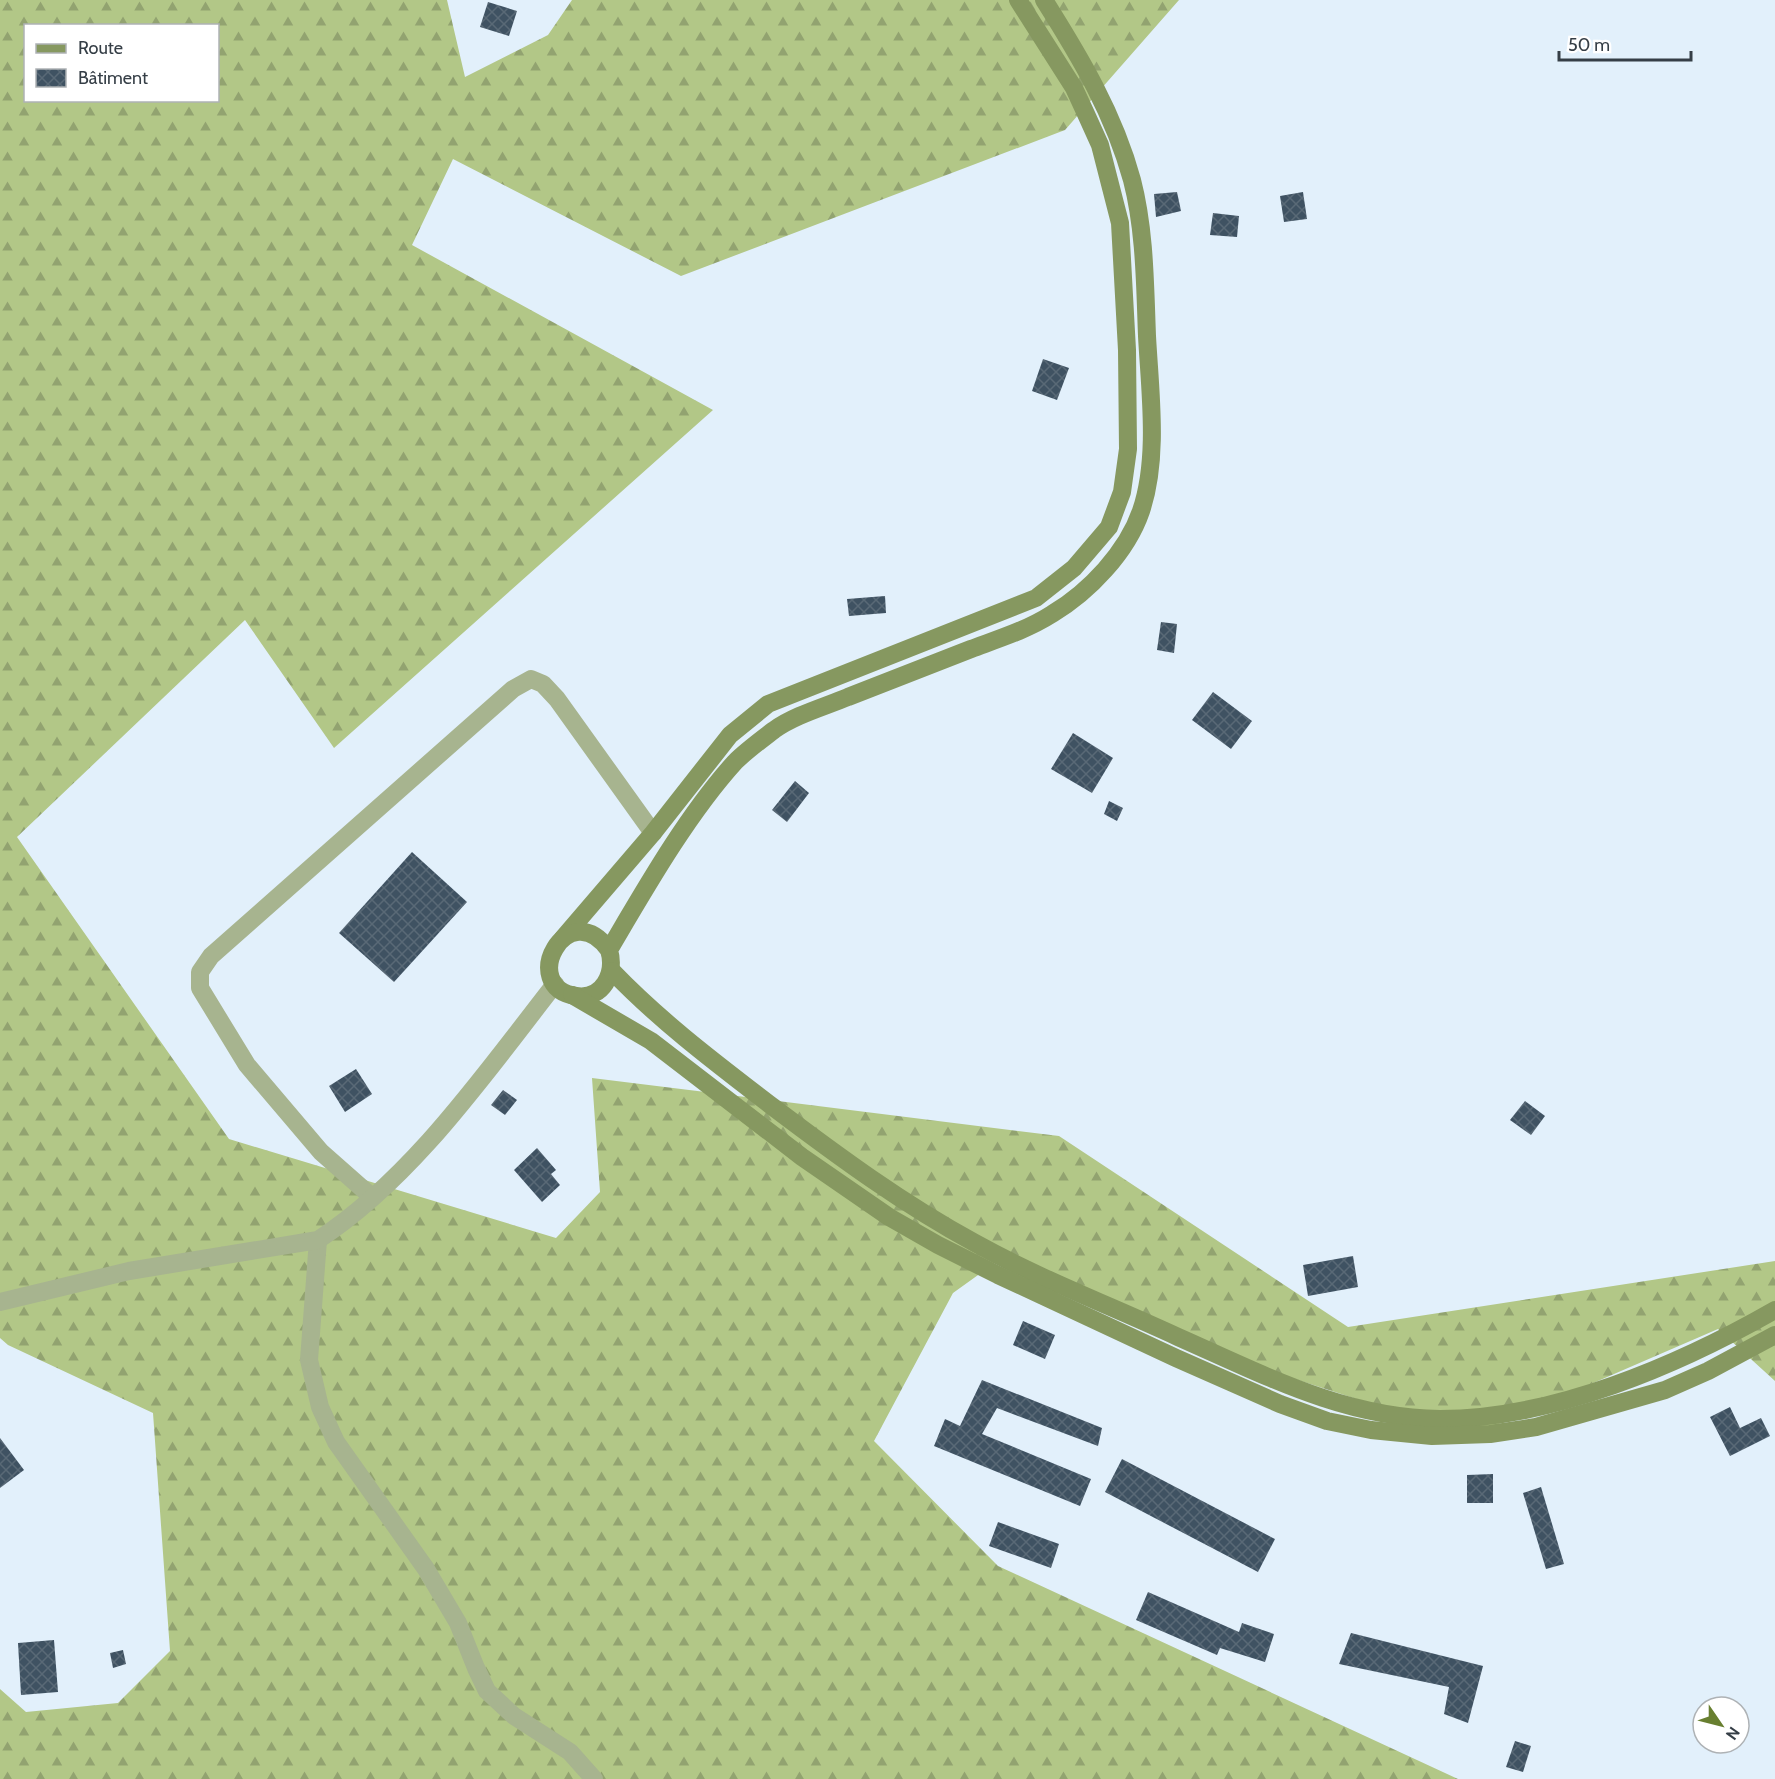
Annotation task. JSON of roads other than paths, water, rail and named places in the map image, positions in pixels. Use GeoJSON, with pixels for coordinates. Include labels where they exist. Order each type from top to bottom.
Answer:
{"type":"FeatureCollection","features":[{"type":"Feature","properties":{"kind":"street"},"geometry":{"type":"LineString","coordinates":[[1017,0],[1074,88],[1082,105],[1100,145],[1120,223],[1128,449],[1122,492],[1109,527],[1074,568],[1036,598],[768,704],[730,735],[653,833],[556,945],[549,964],[550,975],[555,984],[563,991],[651,1041],[802,1157],[889,1217],[938,1245],[1176,1358],[1280,1404],[1328,1421],[1371,1430],[1432,1436],[1490,1434],[1536,1427],[1665,1390],[1708,1371],[1775,1335]]}},
{"type":"Feature","properties":{"kind":"street"},"geometry":{"type":"LineString","coordinates":[[609,950],[696,812],[736,761],[777,728],[817,710],[1012,634],[1052,615],[1088,585],[1128,540],[1141,510],[1152,443],[1140,227],[1132,182],[1116,132],[1099,93],[1074,47],[1044,0]]}},
{"type":"Feature","properties":{"kind":"street"},"geometry":{"type":"LineString","coordinates":[[372,1197],[321,1152],[247,1065],[200,988],[200,972],[211,957],[513,689],[531,679],[543,684],[557,699],[653,833]]}},
{"type":"Feature","properties":{"kind":"street"},"geometry":{"type":"LineString","coordinates":[[563,938],[584,933],[594,936],[603,942],[612,960],[612,971],[602,989],[583,996],[572,995]]}},
{"type":"Feature","properties":{"kind":"street"},"geometry":{"type":"LineString","coordinates":[[612,971],[686,1040],[851,1165],[914,1208],[977,1245],[1265,1376],[1340,1405],[1379,1414],[1440,1419],[1499,1414],[1557,1403],[1669,1363],[1744,1328],[1775,1310]]}},
{"type":"Feature","properties":{"kind":"street"},"geometry":{"type":"LineString","coordinates":[[0,1302],[129,1271],[318,1240],[345,1223],[432,1139],[555,984]]}},
{"type":"Feature","properties":{"kind":"street"},"geometry":{"type":"LineString","coordinates":[[318,1240],[309,1360],[320,1407],[336,1442],[426,1569],[458,1623],[487,1691],[514,1716],[570,1752],[594,1779]]}}]}
